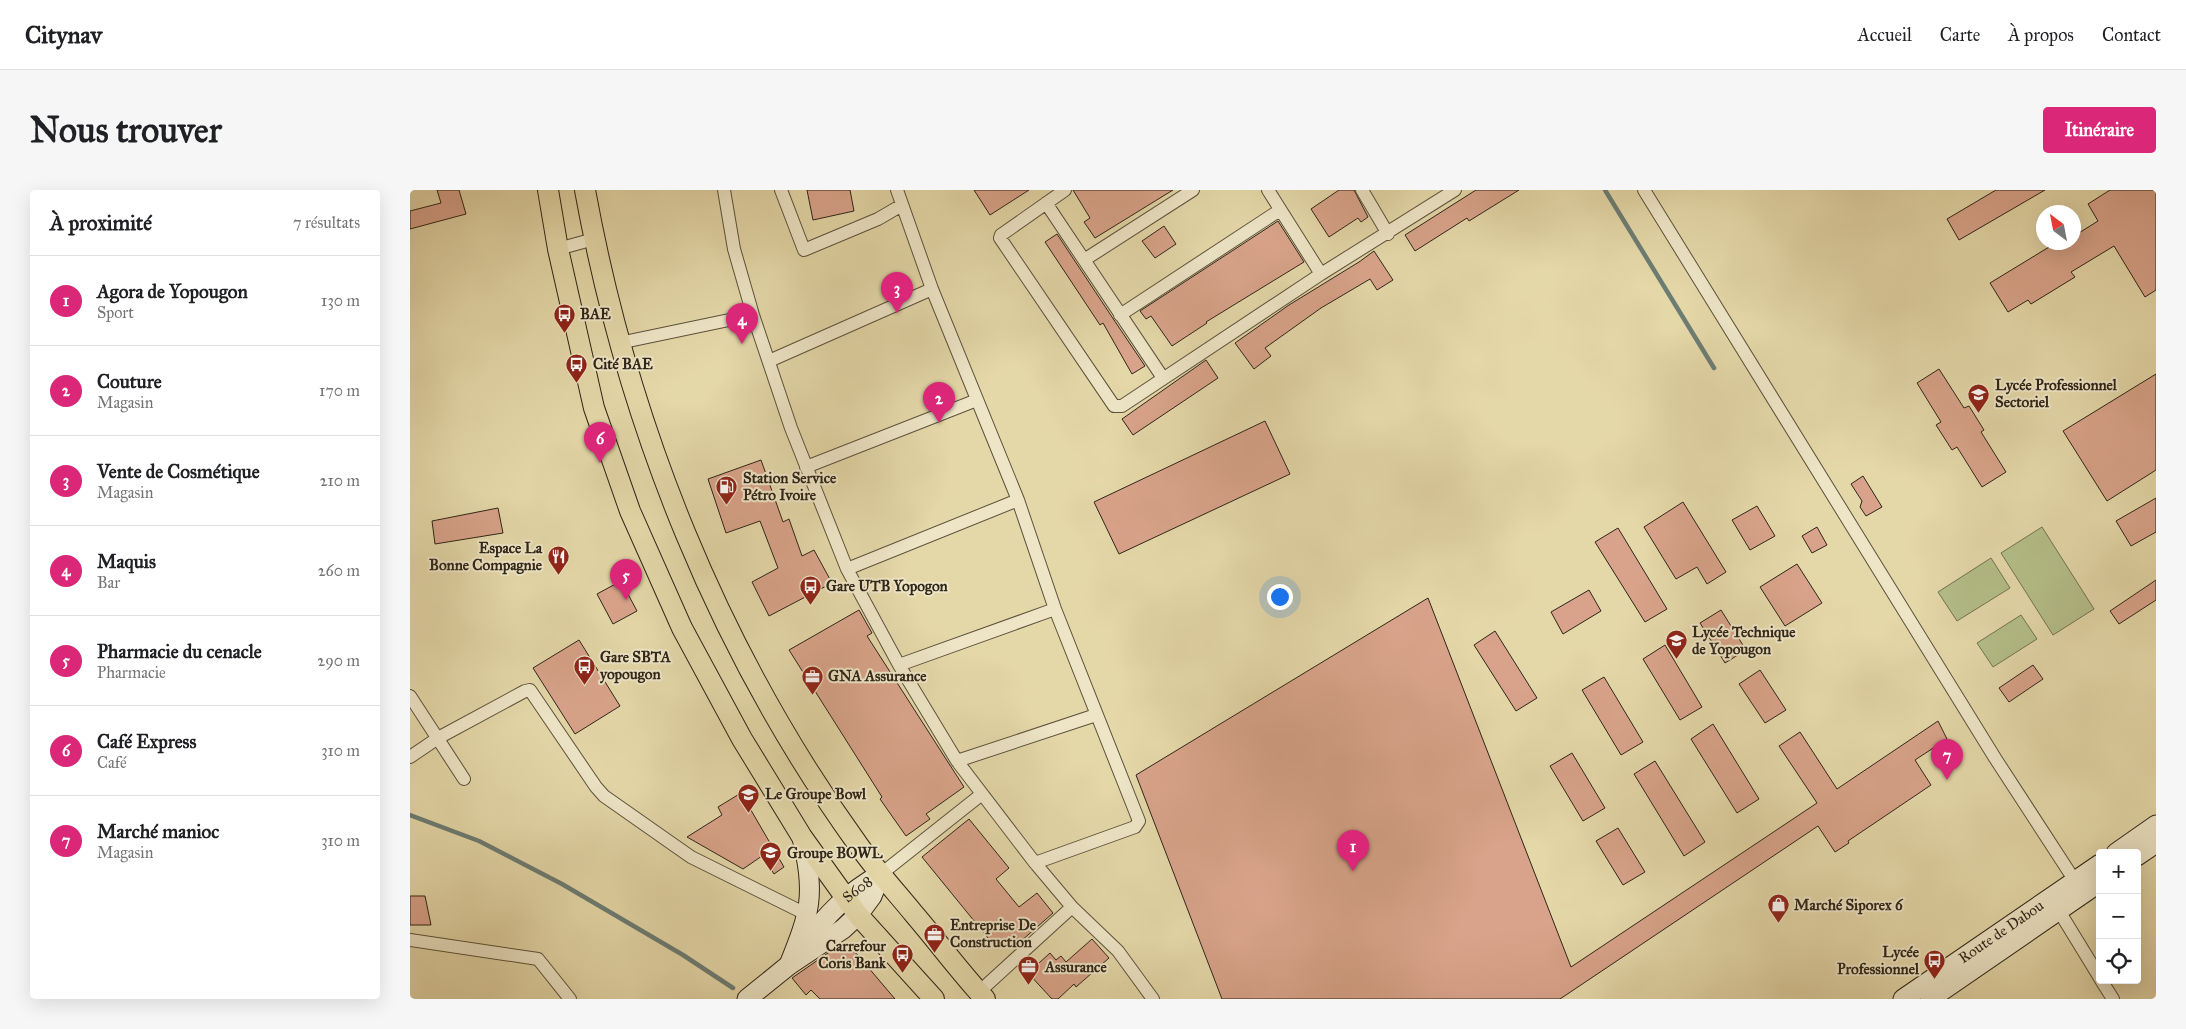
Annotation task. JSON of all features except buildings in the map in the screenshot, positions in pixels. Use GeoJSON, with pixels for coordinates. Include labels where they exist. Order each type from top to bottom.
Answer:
{"type":"FeatureCollection","features":[{"type":"Feature","properties":{"kind":"main road"},"geometry":{"type":"LineString","coordinates":[[548,190],[558,249],[594,408],[630,511],[682,628],[742,739],[802,837],[858,915],[934,999]]}},
{"type":"Feature","properties":{"kind":"main road"},"geometry":{"type":"LineString","coordinates":[[585,190],[594,239],[619,343],[644,427],[674,508],[722,617],[781,727],[834,811],[881,874],[982,996]]}},
{"type":"Feature","properties":{"kind":"street"},"geometry":{"type":"LineString","coordinates":[[724,190],[734,249],[753,315],[806,468],[847,569],[899,665],[958,761],[1035,863],[1072,907],[1118,951],[1153,999]]}},
{"type":"Feature","properties":{"kind":"street"},"geometry":{"type":"LineString","coordinates":[[781,190],[804,250],[878,218],[902,205]]}},
{"type":"Feature","properties":{"kind":"street"},"geometry":{"type":"LineString","coordinates":[[897,190],[932,289],[1018,500],[1055,609],[1139,821],[1138,824],[1035,863]]}},
{"type":"Feature","properties":{"kind":"street"},"geometry":{"type":"LineString","coordinates":[[1065,190],[1001,235],[1001,240],[1114,406],[1127,404],[1163,378],[1322,274],[1455,190]]}},
{"type":"Feature","properties":{"kind":"street"},"geometry":{"type":"LineString","coordinates":[[1084,260],[1193,190]]}},
{"type":"Feature","properties":{"kind":"street"},"geometry":{"type":"LineString","coordinates":[[1268,190],[1322,274]]}},
{"type":"Feature","properties":{"kind":"street"},"geometry":{"type":"LineString","coordinates":[[1362,190],[1388,234]]}},
{"type":"Feature","properties":{"kind":"street"},"geometry":{"type":"LineString","coordinates":[[1644,190],[1990,749],[2075,880]]}},
{"type":"Feature","properties":{"kind":"street"},"geometry":{"type":"LineString","coordinates":[[1046,203],[1163,378]]}},
{"type":"Feature","properties":{"kind":"street"},"geometry":{"type":"LineString","coordinates":[[1120,315],[1280,210]]}},
{"type":"Feature","properties":{"kind":"street"},"geometry":{"type":"LineString","coordinates":[[558,249],[594,239]]}},
{"type":"Feature","properties":{"kind":"street"},"geometry":{"type":"LineString","coordinates":[[769,361],[932,289]]}},
{"type":"Feature","properties":{"kind":"street"},"geometry":{"type":"LineString","coordinates":[[619,343],[753,315]]}},
{"type":"Feature","properties":{"kind":"street"},"geometry":{"type":"LineString","coordinates":[[806,468],[977,400]]}},
{"type":"Feature","properties":{"kind":"street"},"geometry":{"type":"LineString","coordinates":[[847,569],[1018,500]]}},
{"type":"Feature","properties":{"kind":"street"},"geometry":{"type":"LineString","coordinates":[[899,665],[1055,609]]}},
{"type":"Feature","properties":{"kind":"street"},"geometry":{"type":"LineString","coordinates":[[410,757],[438,738],[530,690],[604,796],[691,857],[808,915]]}},
{"type":"Feature","properties":{"kind":"street"},"geometry":{"type":"LineString","coordinates":[[410,696],[464,779]]}},
{"type":"Feature","properties":{"kind":"street"},"geometry":{"type":"LineString","coordinates":[[958,761],[1096,715]]}},
{"type":"Feature","properties":{"kind":"street"},"geometry":{"type":"LineString","coordinates":[[881,874],[982,794]]}},
{"type":"Feature","properties":{"kind":"street"},"geometry":{"type":"LineString","coordinates":[[2122,849],[2156,825]]}},
{"type":"Feature","properties":{"kind":"street","name":"S608"},"geometry":{"type":"LineString","coordinates":[[788,965],[808,915],[810,896],[809,869],[802,837]]}},
{"type":"Feature","properties":{"kind":"street"},"geometry":{"type":"LineString","coordinates":[[2141,853],[2156,843]]}},
{"type":"Feature","properties":{"kind":"street","name":"Route de Dabou"},"geometry":{"type":"LineString","coordinates":[[1903,999],[2096,867]]}},
{"type":"Feature","properties":{"kind":"street","name":"S608"},"geometry":{"type":"LineString","coordinates":[[788,965],[819,924],[845,897],[881,874]]}},
{"type":"Feature","properties":{"kind":"street","name":"S608"},"geometry":{"type":"LineString","coordinates":[[746,999],[788,965],[842,929],[858,915],[872,896],[881,874]]}},
{"type":"Feature","properties":{"kind":"street","name":"Route de Dabou"},"geometry":{"type":"LineString","coordinates":[[1930,999],[2096,885]]}},
{"type":"Feature","properties":{"kind":"street"},"geometry":{"type":"LineString","coordinates":[[982,996],[1072,907]]}},
{"type":"Feature","properties":{"kind":"street"},"geometry":{"type":"LineString","coordinates":[[2059,911],[2096,971]]}},
{"type":"Feature","properties":{"kind":"street"},"geometry":{"type":"LineString","coordinates":[[410,940],[538,960],[570,999]]}},
{"type":"Feature","properties":{"kind":"street"},"geometry":{"type":"LineString","coordinates":[[2104,984],[2113,999]]}},
{"type":"Feature","properties":{"kind":"green space"},"geometry":{"type":"Polygon","coordinates":[[[2042,527],[2094,609],[2053,635],[2001,553],[2042,527]]]}},
{"type":"Feature","properties":{"kind":"green space"},"geometry":{"type":"Polygon","coordinates":[[[1991,558],[2010,588],[1957,621],[1938,592],[1991,558]]]}},
{"type":"Feature","properties":{"kind":"green space"},"geometry":{"type":"Polygon","coordinates":[[[2021,615],[2037,639],[1993,667],[1977,643],[2021,615]]]}},
{"type":"Feature","properties":{"kind":"waterway"},"geometry":{"type":"LineString","coordinates":[[1605,190],[1714,368]]}},
{"type":"Feature","properties":{"kind":"waterway"},"geometry":{"type":"LineString","coordinates":[[410,815],[479,841],[562,884],[683,955],[733,988]]}},
{"type":"Feature","properties":{"kind":"place","name":"Vente de Cosmétique"},"geometry":{"type":"Point","coordinates":[897,313]}},
{"type":"Feature","properties":{"kind":"place","name":"BAE"},"geometry":{"type":"Point","coordinates":[564,333]}},
{"type":"Feature","properties":{"kind":"place","name":"Maquis"},"geometry":{"type":"Point","coordinates":[742,344]}},
{"type":"Feature","properties":{"kind":"place","name":"Cité BAE"},"geometry":{"type":"Point","coordinates":[577,383]}},
{"type":"Feature","properties":{"kind":"place","name":"Lycée Professionnel Sectoriel"},"geometry":{"type":"Point","coordinates":[1979,413]}},
{"type":"Feature","properties":{"kind":"place","name":"Couture"},"geometry":{"type":"Point","coordinates":[939,423]}},
{"type":"Feature","properties":{"kind":"place","name":"Café Express"},"geometry":{"type":"Point","coordinates":[600,463]}},
{"type":"Feature","properties":{"kind":"place","name":"Station Service Pétro Ivoire"},"geometry":{"type":"Point","coordinates":[727,506]}},
{"type":"Feature","properties":{"kind":"place","name":"Espace La Bonne Compagnie"},"geometry":{"type":"Point","coordinates":[558,576]}},
{"type":"Feature","properties":{"kind":"place","name":"Pharmacie du cenacle"},"geometry":{"type":"Point","coordinates":[626,600]}},
{"type":"Feature","properties":{"kind":"place","name":"Gare UTB Yopogon"},"geometry":{"type":"Point","coordinates":[810,605]}},
{"type":"Feature","properties":{"kind":"place","name":"Lycée Technique de Yopougon"},"geometry":{"type":"Point","coordinates":[1676,660]}},
{"type":"Feature","properties":{"kind":"place","name":"Gare SBTA yopougon"},"geometry":{"type":"Point","coordinates":[584,685]}},
{"type":"Feature","properties":{"kind":"place","name":"GNA Assurance"},"geometry":{"type":"Point","coordinates":[812,695]}},
{"type":"Feature","properties":{"kind":"place","name":"Marché manioc"},"geometry":{"type":"Point","coordinates":[1947,780]}},
{"type":"Feature","properties":{"kind":"place","name":"Le Groupe Bowl"},"geometry":{"type":"Point","coordinates":[749,813]}},
{"type":"Feature","properties":{"kind":"place","name":"Agora de Yopougon"},"geometry":{"type":"Point","coordinates":[1353,871]}},
{"type":"Feature","properties":{"kind":"place","name":"Groupe BOWL"},"geometry":{"type":"Point","coordinates":[771,872]}},
{"type":"Feature","properties":{"kind":"place","name":"Marché Siporex 6"},"geometry":{"type":"Point","coordinates":[1778,924]}},
{"type":"Feature","properties":{"kind":"place","name":"Entreprise De Construction"},"geometry":{"type":"Point","coordinates":[934,953]}},
{"type":"Feature","properties":{"kind":"place","name":"Carrefour Coris Bank"},"geometry":{"type":"Point","coordinates":[902,974]}},
{"type":"Feature","properties":{"kind":"place","name":"Lycée Professionnel"},"geometry":{"type":"Point","coordinates":[1935,980]}},
{"type":"Feature","properties":{"kind":"place","name":"Assurance"},"geometry":{"type":"Point","coordinates":[1029,986]}}]}
